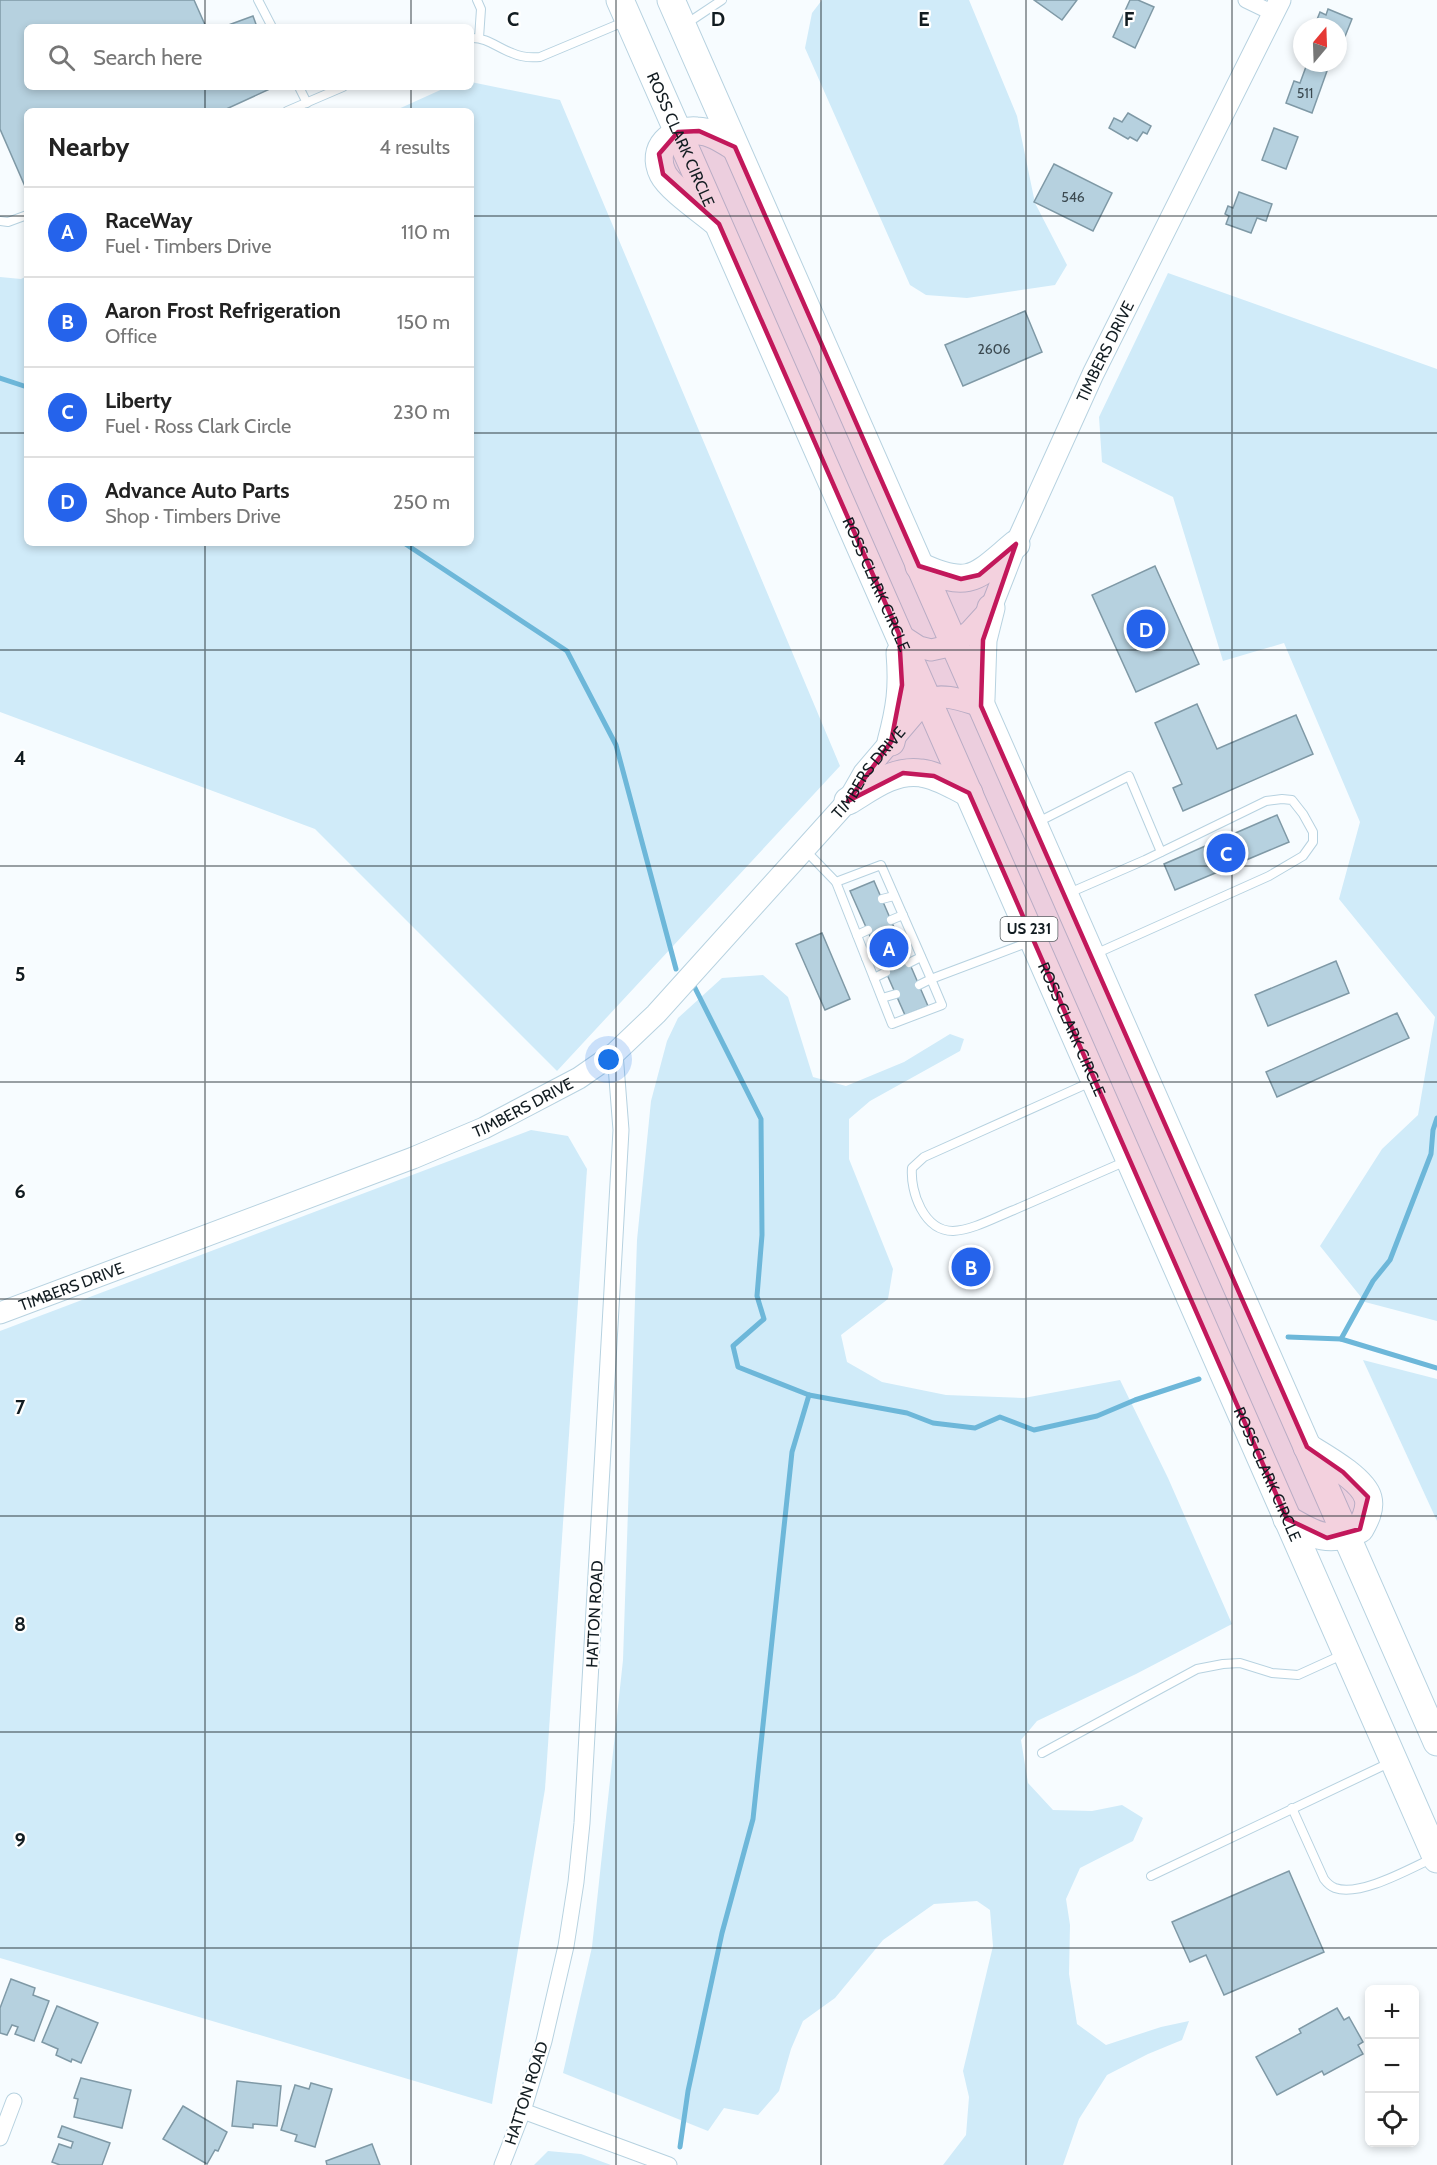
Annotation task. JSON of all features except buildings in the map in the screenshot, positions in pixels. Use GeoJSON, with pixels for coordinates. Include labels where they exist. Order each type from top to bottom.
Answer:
{"type":"FeatureCollection","features":[{"type":"Feature","properties":{"kind":"highway"},"geometry":{"type":"LineString","coordinates":[[625,10],[670,0]]}},
{"type":"Feature","properties":{"kind":"highway","name":"US 231"},"geometry":{"type":"LineString","coordinates":[[670,0],[1437,1742]]}},
{"type":"Feature","properties":{"kind":"highway","name":"ROSS CLARK CIRCLE"},"geometry":{"type":"LineString","coordinates":[[625,10],[1437,1857]]}},
{"type":"Feature","properties":{"kind":"highway"},"geometry":{"type":"LineString","coordinates":[[678,132],[699,131],[718,136],[735,147]]}},
{"type":"Feature","properties":{"kind":"highway"},"geometry":{"type":"LineString","coordinates":[[919,566],[942,577],[961,579],[979,575],[1016,544]]}},
{"type":"Feature","properties":{"kind":"highway"},"geometry":{"type":"LineString","coordinates":[[981,706],[983,640],[991,608]]}},
{"type":"Feature","properties":{"kind":"highway"},"geometry":{"type":"LineString","coordinates":[[891,742],[900,711],[902,685],[899,634]]}},
{"type":"Feature","properties":{"kind":"highway"},"geometry":{"type":"LineString","coordinates":[[848,801],[887,778],[903,773],[921,772],[934,776],[969,794]]}},
{"type":"Feature","properties":{"kind":"highway"},"geometry":{"type":"LineString","coordinates":[[1287,1519],[1310,1533],[1327,1538],[1347,1536]]}},
{"type":"Feature","properties":{"kind":"street"},"geometry":{"type":"LineString","coordinates":[[1246,0],[1276,7]]}},
{"type":"Feature","properties":{"kind":"street","name":"TIMBERS DRIVE"},"geometry":{"type":"LineString","coordinates":[[954,645],[991,608],[1016,544],[1093,374],[1276,7]]}},
{"type":"Feature","properties":{"kind":"street"},"geometry":{"type":"LineString","coordinates":[[899,634],[919,647],[931,650],[954,645]]}},
{"type":"Feature","properties":{"kind":"street"},"geometry":{"type":"LineString","coordinates":[[927,699],[939,696],[953,697],[981,706]]}},
{"type":"Feature","properties":{"kind":"street","name":"TIMBERS DRIVE"},"geometry":{"type":"LineString","coordinates":[[0,1313],[413,1158],[484,1128],[579,1078],[615,1053],[656,1014],[848,801],[864,773],[927,699]]}},
{"type":"Feature","properties":{"kind":"street","name":"HATTON ROAD"},"geometry":{"type":"LineString","coordinates":[[502,2165],[523,2111],[549,2022],[566,1946],[582,1823],[621,1130],[615,1053]]}},
{"type":"Feature","properties":{"kind":"street"},"geometry":{"type":"LineString","coordinates":[[0,2138],[14,2101]]}},
{"type":"Feature","properties":{"kind":"street"},"geometry":{"type":"LineString","coordinates":[[523,2111],[669,2165]]}},
{"type":"Feature","properties":{"kind":"lane"},"geometry":{"type":"LineString","coordinates":[[258,0],[270,24]]}},
{"type":"Feature","properties":{"kind":"lane"},"geometry":{"type":"LineString","coordinates":[[477,0],[481,9],[475,38],[528,58],[540,57],[625,10]]}},
{"type":"Feature","properties":{"kind":"lane"},"geometry":{"type":"LineString","coordinates":[[682,26],[722,0]]}},
{"type":"Feature","properties":{"kind":"lane"},"geometry":{"type":"LineString","coordinates":[[300,90],[307,103]]}},
{"type":"Feature","properties":{"kind":"lane"},"geometry":{"type":"LineString","coordinates":[[294,108],[336,90]]}},
{"type":"Feature","properties":{"kind":"lane"},"geometry":{"type":"LineString","coordinates":[[0,221],[8,222],[24,216]]}},
{"type":"Feature","properties":{"kind":"lane"},"geometry":{"type":"LineString","coordinates":[[1033,824],[1129,776],[1161,852]]}},
{"type":"Feature","properties":{"kind":"lane"},"geometry":{"type":"LineString","coordinates":[[1064,895],[1161,852],[1266,801],[1292,800],[1313,832],[1313,842],[1303,856],[1269,876],[1090,956]]}},
{"type":"Feature","properties":{"kind":"lane"},"geometry":{"type":"LineString","coordinates":[[805,850],[836,882],[892,1024],[942,1005],[881,865],[836,882]]}},
{"type":"Feature","properties":{"kind":"lane"},"geometry":{"type":"LineString","coordinates":[[882,899],[894,896]]}},
{"type":"Feature","properties":{"kind":"lane"},"geometry":{"type":"LineString","coordinates":[[847,911],[857,908]]}},
{"type":"Feature","properties":{"kind":"lane"},"geometry":{"type":"LineString","coordinates":[[891,920],[903,915]]}},
{"type":"Feature","properties":{"kind":"lane"},"geometry":{"type":"LineString","coordinates":[[857,934],[867,930]]}},
{"type":"Feature","properties":{"kind":"lane"},"geometry":{"type":"LineString","coordinates":[[901,942],[912,937]]}},
{"type":"Feature","properties":{"kind":"lane"},"geometry":{"type":"LineString","coordinates":[[919,985],[1034,941]]}},
{"type":"Feature","properties":{"kind":"lane"},"geometry":{"type":"LineString","coordinates":[[866,958],[878,953]]}},
{"type":"Feature","properties":{"kind":"lane"},"geometry":{"type":"LineString","coordinates":[[909,963],[921,957]]}},
{"type":"Feature","properties":{"kind":"lane"},"geometry":{"type":"LineString","coordinates":[[874,978],[886,972]]}},
{"type":"Feature","properties":{"kind":"lane"},"geometry":{"type":"LineString","coordinates":[[882,998],[896,994]]}},
{"type":"Feature","properties":{"kind":"lane"},"geometry":{"type":"LineString","coordinates":[[1095,1080],[924,1156],[912,1168],[911,1180],[915,1194],[928,1220],[935,1226],[953,1231],[1004,1214],[1130,1160]]}},
{"type":"Feature","properties":{"kind":"lane"},"geometry":{"type":"LineString","coordinates":[[1042,1753],[1197,1669],[1240,1663],[1272,1673],[1298,1675],[1346,1653]]}},
{"type":"Feature","properties":{"kind":"lane"},"geometry":{"type":"LineString","coordinates":[[1151,1876],[1394,1761]]}},
{"type":"Feature","properties":{"kind":"lane"},"geometry":{"type":"LineString","coordinates":[[1292,1808],[1324,1879],[1337,1889],[1371,1886],[1437,1857]]}},
{"type":"Feature","properties":{"kind":"highlighted area"},"geometry":{"type":"Polygon","coordinates":[[[699,131],[735,147],[919,566],[961,579],[979,575],[1016,544],[983,640],[981,706],[1307,1447],[1343,1472],[1368,1497],[1360,1529],[1327,1538],[1287,1519],[969,793],[934,776],[903,773],[848,801],[891,742],[902,685],[899,634],[719,224],[663,174],[659,154],[678,132],[699,131]]]}},
{"type":"Feature","properties":{"kind":"shaded area"},"geometry":{"type":"Polygon","coordinates":[[[822,0],[969,0],[1017,116],[1035,203],[1067,265],[1055,285],[967,298],[926,295],[910,285],[805,48],[812,13],[822,0]]]}},
{"type":"Feature","properties":{"kind":"shaded area"},"geometry":{"type":"Polygon","coordinates":[[[474,83],[560,100],[840,766],[557,1071],[315,829],[0,712],[0,277],[24,278],[24,546],[474,546],[474,108],[401,108],[440,90],[474,90],[474,83]]]}},
{"type":"Feature","properties":{"kind":"shaded area"},"geometry":{"type":"Polygon","coordinates":[[[1168,273],[1437,369],[1437,1321],[1365,1302],[1320,1246],[1382,1149],[1418,1115],[1435,1017],[1339,899],[1360,822],[1284,643],[1223,661],[1173,497],[1102,462],[1099,417],[1168,273]]]}},
{"type":"Feature","properties":{"kind":"shaded area"},"geometry":{"type":"Polygon","coordinates":[[[763,975],[788,997],[813,1077],[846,1086],[904,1062],[950,1034],[964,1039],[960,1051],[870,1101],[849,1119],[849,1159],[893,1269],[888,1299],[841,1335],[847,1362],[882,1382],[946,1395],[1024,1398],[1120,1380],[1168,1478],[1232,1624],[1136,1674],[1037,1721],[1021,1740],[1028,1783],[1053,1810],[1092,1811],[1122,1805],[1143,1818],[1133,1841],[1080,1868],[1066,1899],[1070,1925],[1069,1974],[1077,2024],[1106,2045],[1161,2027],[1189,2021],[1182,2040],[1107,2075],[1079,2119],[1063,2165],[943,2165],[966,2135],[969,2097],[963,2071],[993,1946],[990,1910],[977,1901],[934,1904],[883,1940],[835,1998],[803,2021],[791,2049],[779,2091],[758,2115],[724,2108],[708,2131],[563,2073],[592,1947],[623,1660],[637,1240],[651,1101],[667,1041],[678,1018],[722,978],[763,975]]]}},
{"type":"Feature","properties":{"kind":"shaded area"},"geometry":{"type":"Polygon","coordinates":[[[531,1130],[568,1136],[587,1169],[545,1789],[492,2104],[0,1958],[0,1331],[531,1130]]]}},
{"type":"Feature","properties":{"kind":"shaded area"},"geometry":{"type":"Polygon","coordinates":[[[1363,1360],[1437,1379],[1437,1521],[1363,1360]]]}},
{"type":"Feature","properties":{"kind":"shaded area"},"geometry":{"type":"Polygon","coordinates":[[[548,2151],[581,2154],[611,2165],[534,2165],[548,2151]]]}},
{"type":"Feature","properties":{"kind":"waterway"},"geometry":{"type":"LineString","coordinates":[[0,378],[24,386]]}},
{"type":"Feature","properties":{"kind":"waterway"},"geometry":{"type":"LineString","coordinates":[[409,546],[567,651],[616,745],[676,969]]}},
{"type":"Feature","properties":{"kind":"waterway"},"geometry":{"type":"LineString","coordinates":[[693,984],[761,1119],[762,1235],[757,1296],[764,1319],[733,1346],[738,1367],[809,1395],[907,1413],[933,1423],[975,1428],[1000,1417],[1034,1430],[1097,1416],[1135,1400],[1199,1379]]}},
{"type":"Feature","properties":{"kind":"waterway"},"geometry":{"type":"LineString","coordinates":[[1341,1339],[1373,1281],[1390,1260],[1431,1154],[1433,1130],[1437,1118]]}},
{"type":"Feature","properties":{"kind":"waterway"},"geometry":{"type":"LineString","coordinates":[[1288,1337],[1341,1339],[1437,1368]]}},
{"type":"Feature","properties":{"kind":"waterway"},"geometry":{"type":"LineString","coordinates":[[680,2147],[688,2091],[722,1933],[753,1819],[792,1452],[809,1395]]}},
{"type":"Feature","properties":{"kind":"place","name":"Advance Auto Parts"},"geometry":{"type":"Point","coordinates":[1146,629]}},
{"type":"Feature","properties":{"kind":"place","name":"Liberty"},"geometry":{"type":"Point","coordinates":[1226,853]}},
{"type":"Feature","properties":{"kind":"place","name":"RaceWay"},"geometry":{"type":"Point","coordinates":[889,948]}},
{"type":"Feature","properties":{"kind":"place","name":"Aaron Frost Refrigeration"},"geometry":{"type":"Point","coordinates":[971,1267]}}]}
